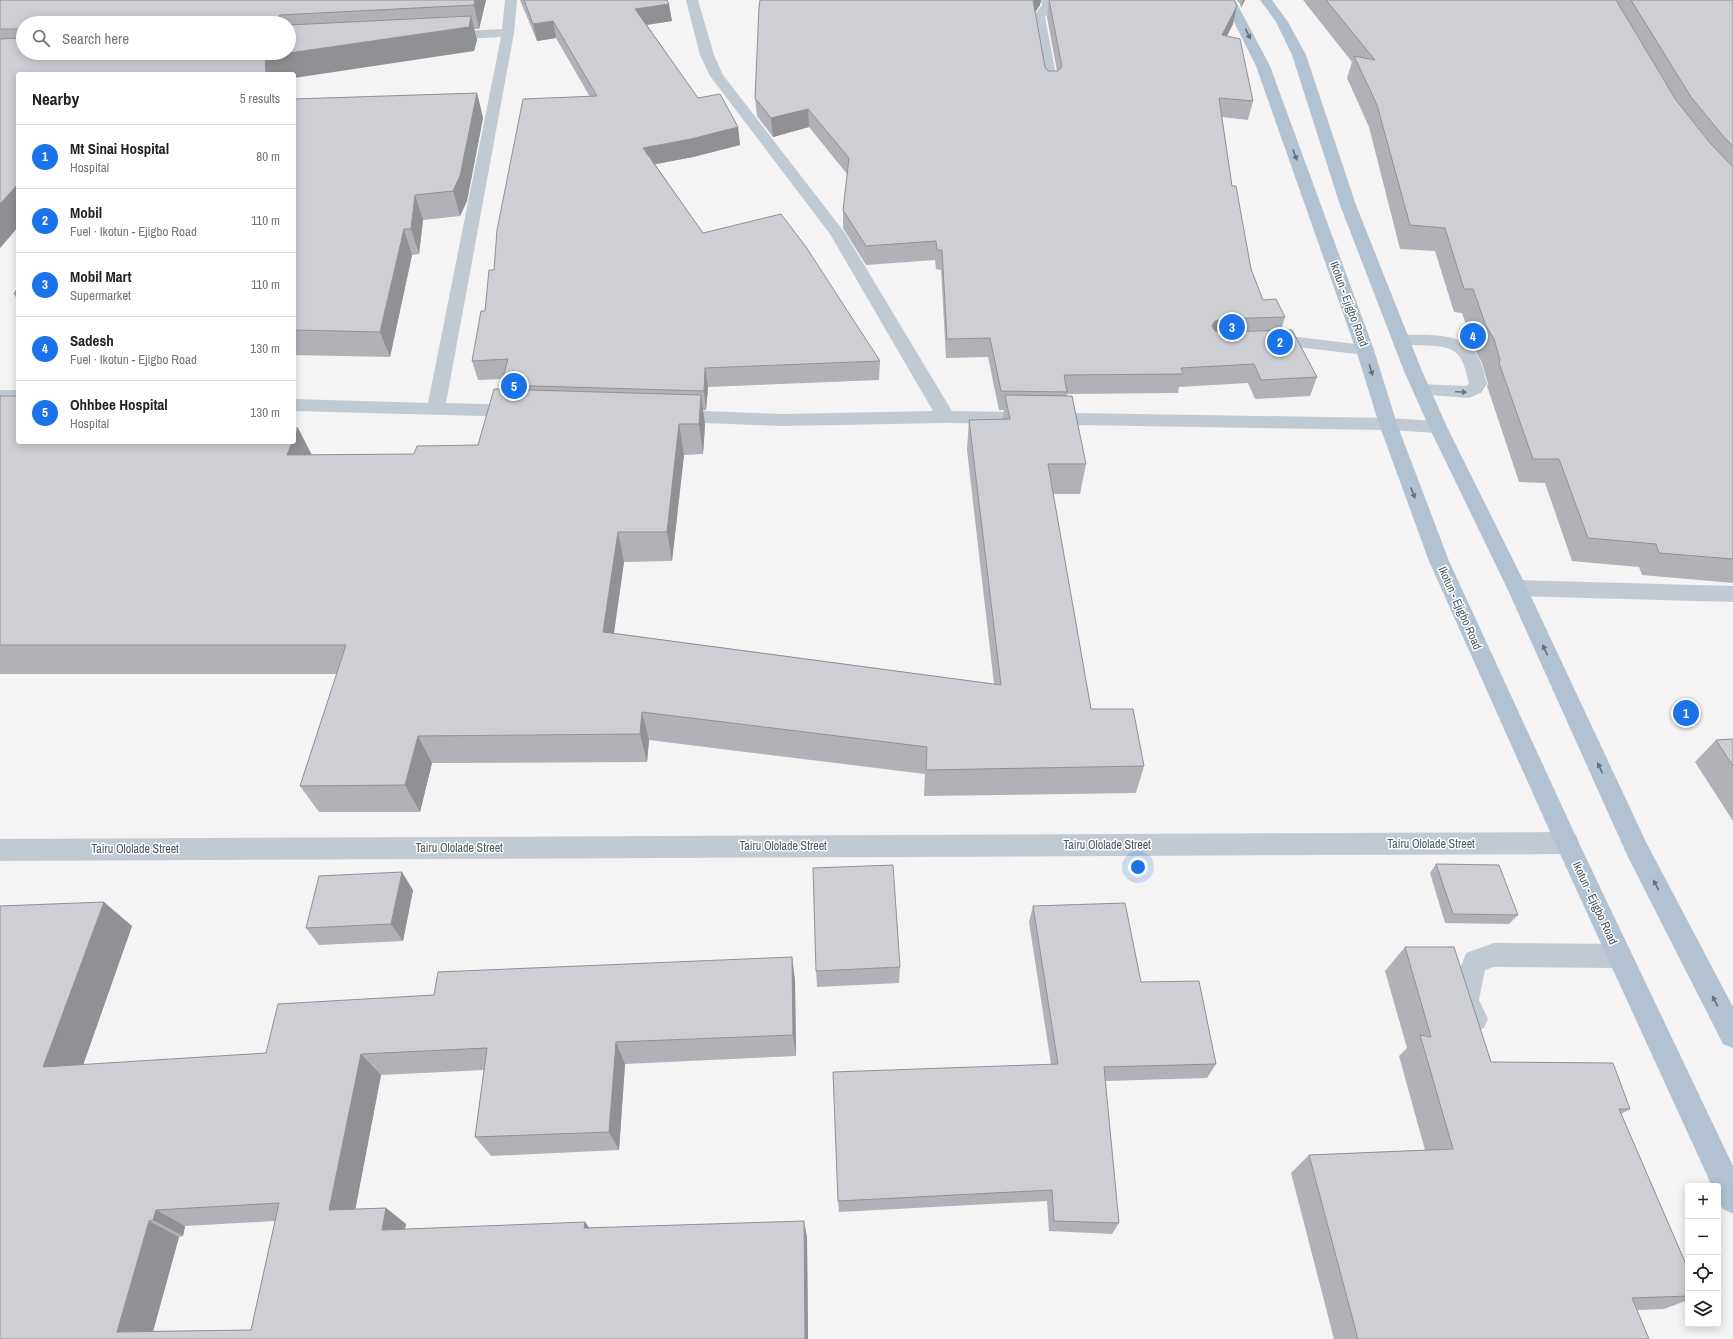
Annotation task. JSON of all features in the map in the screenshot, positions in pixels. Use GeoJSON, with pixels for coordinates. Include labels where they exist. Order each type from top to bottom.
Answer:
{"type":"FeatureCollection","features":[{"type":"Feature","properties":{"kind":"main road"},"geometry":{"type":"LineString","coordinates":[[1266,0],[1282,22],[1299,56],[1348,205],[1401,340],[1438,427],[1517,588],[1637,849],[1733,1035]]}},
{"type":"Feature","properties":{"kind":"main road","name":"Ikotun - Ejigbo Road"},"geometry":{"type":"LineString","coordinates":[[1226,2],[1263,66],[1365,350],[1388,424],[1439,561],[1619,956],[1733,1199]]}},
{"type":"Feature","properties":{"kind":"street"},"geometry":{"type":"LineString","coordinates":[[436,409],[508,33],[511,0]]}},
{"type":"Feature","properties":{"kind":"street"},"geometry":{"type":"LineString","coordinates":[[692,0],[708,56],[717,76],[837,233],[946,417]]}},
{"type":"Feature","properties":{"kind":"street"},"geometry":{"type":"LineString","coordinates":[[1051,86],[1039,17],[1047,2],[1089,4]]}},
{"type":"Feature","properties":{"kind":"street"},"geometry":{"type":"LineString","coordinates":[[430,37],[508,33]]}},
{"type":"Feature","properties":{"kind":"street"},"geometry":{"type":"LineString","coordinates":[[1401,340],[1450,343],[1461,348],[1468,354],[1478,384],[1475,389],[1469,392],[1422,390]]}},
{"type":"Feature","properties":{"kind":"street"},"geometry":{"type":"LineString","coordinates":[[1252,344],[1297,342],[1365,350]]}},
{"type":"Feature","properties":{"kind":"street"},"geometry":{"type":"LineString","coordinates":[[0,396],[16,396]]}},
{"type":"Feature","properties":{"kind":"street"},"geometry":{"type":"LineString","coordinates":[[296,405],[530,412]]}},
{"type":"Feature","properties":{"kind":"street"},"geometry":{"type":"LineString","coordinates":[[656,416],[782,420],[946,417],[1388,424],[1438,427]]}},
{"type":"Feature","properties":{"kind":"street"},"geometry":{"type":"LineString","coordinates":[[1517,588],[1733,594]]}},
{"type":"Feature","properties":{"kind":"street","name":"Tairu Ololade Street"},"geometry":{"type":"LineString","coordinates":[[0,850],[1567,843]]}},
{"type":"Feature","properties":{"kind":"street"},"geometry":{"type":"LineString","coordinates":[[1483,1043],[1466,1000],[1470,977],[1475,962],[1494,955],[1619,956]]}},
{"type":"Feature","properties":{"kind":"building"},"geometry":{"type":"Polygon","coordinates":[[[0,0],[475,0],[474,5],[279,16],[16,16],[16,29],[0,29],[0,0]]]}},
{"type":"Feature","properties":{"kind":"building"},"geometry":{"type":"Polygon","coordinates":[[[524,0],[667,0],[669,4],[635,9],[698,98],[720,94],[738,127],[691,139],[643,148],[703,233],[781,214],[806,247],[880,361],[705,368],[704,391],[501,385],[508,359],[472,361],[481,311],[485,311],[489,270],[494,270],[497,230],[523,99],[597,96],[553,21],[533,24],[524,0]]]}},
{"type":"Feature","properties":{"kind":"building"},"geometry":{"type":"Polygon","coordinates":[[[760,0],[1033,0],[1045,67],[1048,71],[1058,71],[1062,67],[1049,0],[1234,0],[1237,6],[1222,35],[1240,39],[1253,101],[1219,98],[1232,186],[1236,186],[1251,269],[1263,300],[1276,299],[1285,317],[1222,319],[1215,321],[1212,326],[1215,331],[1222,332],[1292,330],[1317,377],[1261,380],[1254,364],[1181,368],[1183,374],[1064,375],[1067,392],[1001,391],[990,338],[947,339],[942,250],[937,250],[936,241],[866,246],[843,210],[849,158],[808,109],[771,118],[755,98],[760,0]]]}},
{"type":"Feature","properties":{"kind":"building"},"geometry":{"type":"Polygon","coordinates":[[[1326,0],[1616,0],[1676,100],[1711,144],[1733,167],[1733,559],[1659,553],[1656,544],[1588,538],[1559,459],[1533,459],[1499,363],[1500,360],[1494,339],[1486,326],[1473,289],[1464,289],[1445,228],[1410,225],[1377,105],[1354,56],[1375,60],[1326,0]]]}},
{"type":"Feature","properties":{"kind":"building"},"geometry":{"type":"Polygon","coordinates":[[[1631,0],[1733,0],[1733,146],[1691,97],[1631,0]]]}},
{"type":"Feature","properties":{"kind":"building"},"geometry":{"type":"Polygon","coordinates":[[[471,16],[469,27],[296,52],[296,25],[471,16]]]}},
{"type":"Feature","properties":{"kind":"building"},"geometry":{"type":"Polygon","coordinates":[[[16,38],[16,60],[265,60],[266,72],[16,72],[16,186],[0,204],[0,39],[16,38]]]}},
{"type":"Feature","properties":{"kind":"building"},"geometry":{"type":"Polygon","coordinates":[[[477,93],[460,176],[453,191],[415,195],[411,229],[404,229],[380,332],[296,330],[296,99],[477,93]]]}},
{"type":"Feature","properties":{"kind":"building"},"geometry":{"type":"Polygon","coordinates":[[[494,389],[701,395],[699,424],[679,424],[667,532],[618,532],[603,632],[1001,685],[969,420],[1010,419],[1005,395],[1072,396],[1086,464],[1048,464],[1091,709],[1133,709],[1144,766],[926,770],[927,747],[642,712],[640,734],[418,736],[405,785],[300,786],[346,645],[0,645],[0,396],[16,396],[16,444],[291,444],[287,455],[414,454],[417,446],[478,445],[494,389]]]}},
{"type":"Feature","properties":{"kind":"building"},"geometry":{"type":"Polygon","coordinates":[[[1733,739],[1733,766],[1716,740],[1733,739]]]}},
{"type":"Feature","properties":{"kind":"building"},"geometry":{"type":"Polygon","coordinates":[[[1436,864],[1499,865],[1518,915],[1453,914],[1436,864]]]}},
{"type":"Feature","properties":{"kind":"building"},"geometry":{"type":"Polygon","coordinates":[[[893,865],[900,967],[816,971],[813,868],[893,865]]]}},
{"type":"Feature","properties":{"kind":"building"},"geometry":{"type":"Polygon","coordinates":[[[402,872],[391,924],[306,928],[319,876],[402,872]]]}},
{"type":"Feature","properties":{"kind":"building"},"geometry":{"type":"Polygon","coordinates":[[[104,902],[43,1067],[266,1053],[278,1004],[434,995],[438,972],[792,957],[793,1035],[616,1042],[609,1132],[475,1137],[487,1048],[361,1054],[329,1210],[386,1208],[382,1230],[585,1222],[584,1228],[804,1221],[805,1339],[0,1339],[0,906],[104,902]],[[279,1203],[156,1210],[153,1220],[149,1221],[117,1332],[251,1330],[279,1203]]]}},
{"type":"Feature","properties":{"kind":"building"},"geometry":{"type":"Polygon","coordinates":[[[1125,903],[1141,982],[1199,981],[1216,1064],[1104,1067],[1119,1223],[1054,1221],[1052,1190],[838,1201],[833,1072],[1058,1064],[1033,906],[1125,903]]]}},
{"type":"Feature","properties":{"kind":"building"},"geometry":{"type":"Polygon","coordinates":[[[1405,947],[1454,947],[1491,1062],[1613,1063],[1630,1109],[1619,1109],[1685,1262],[1685,1296],[1632,1298],[1649,1339],[1358,1339],[1309,1155],[1453,1149],[1420,1035],[1431,1037],[1405,947]]]}},
{"type":"Feature","properties":{"kind":"place","name":"Mobil Mart"},"geometry":{"type":"Point","coordinates":[1232,327]}},
{"type":"Feature","properties":{"kind":"place","name":"Sadesh"},"geometry":{"type":"Point","coordinates":[1473,336]}},
{"type":"Feature","properties":{"kind":"place","name":"Mobil"},"geometry":{"type":"Point","coordinates":[1280,342]}},
{"type":"Feature","properties":{"kind":"place","name":"Ohhbee Hospital"},"geometry":{"type":"Point","coordinates":[514,386]}},
{"type":"Feature","properties":{"kind":"place","name":"Mt Sinai Hospital"},"geometry":{"type":"Point","coordinates":[1686,713]}}]}
